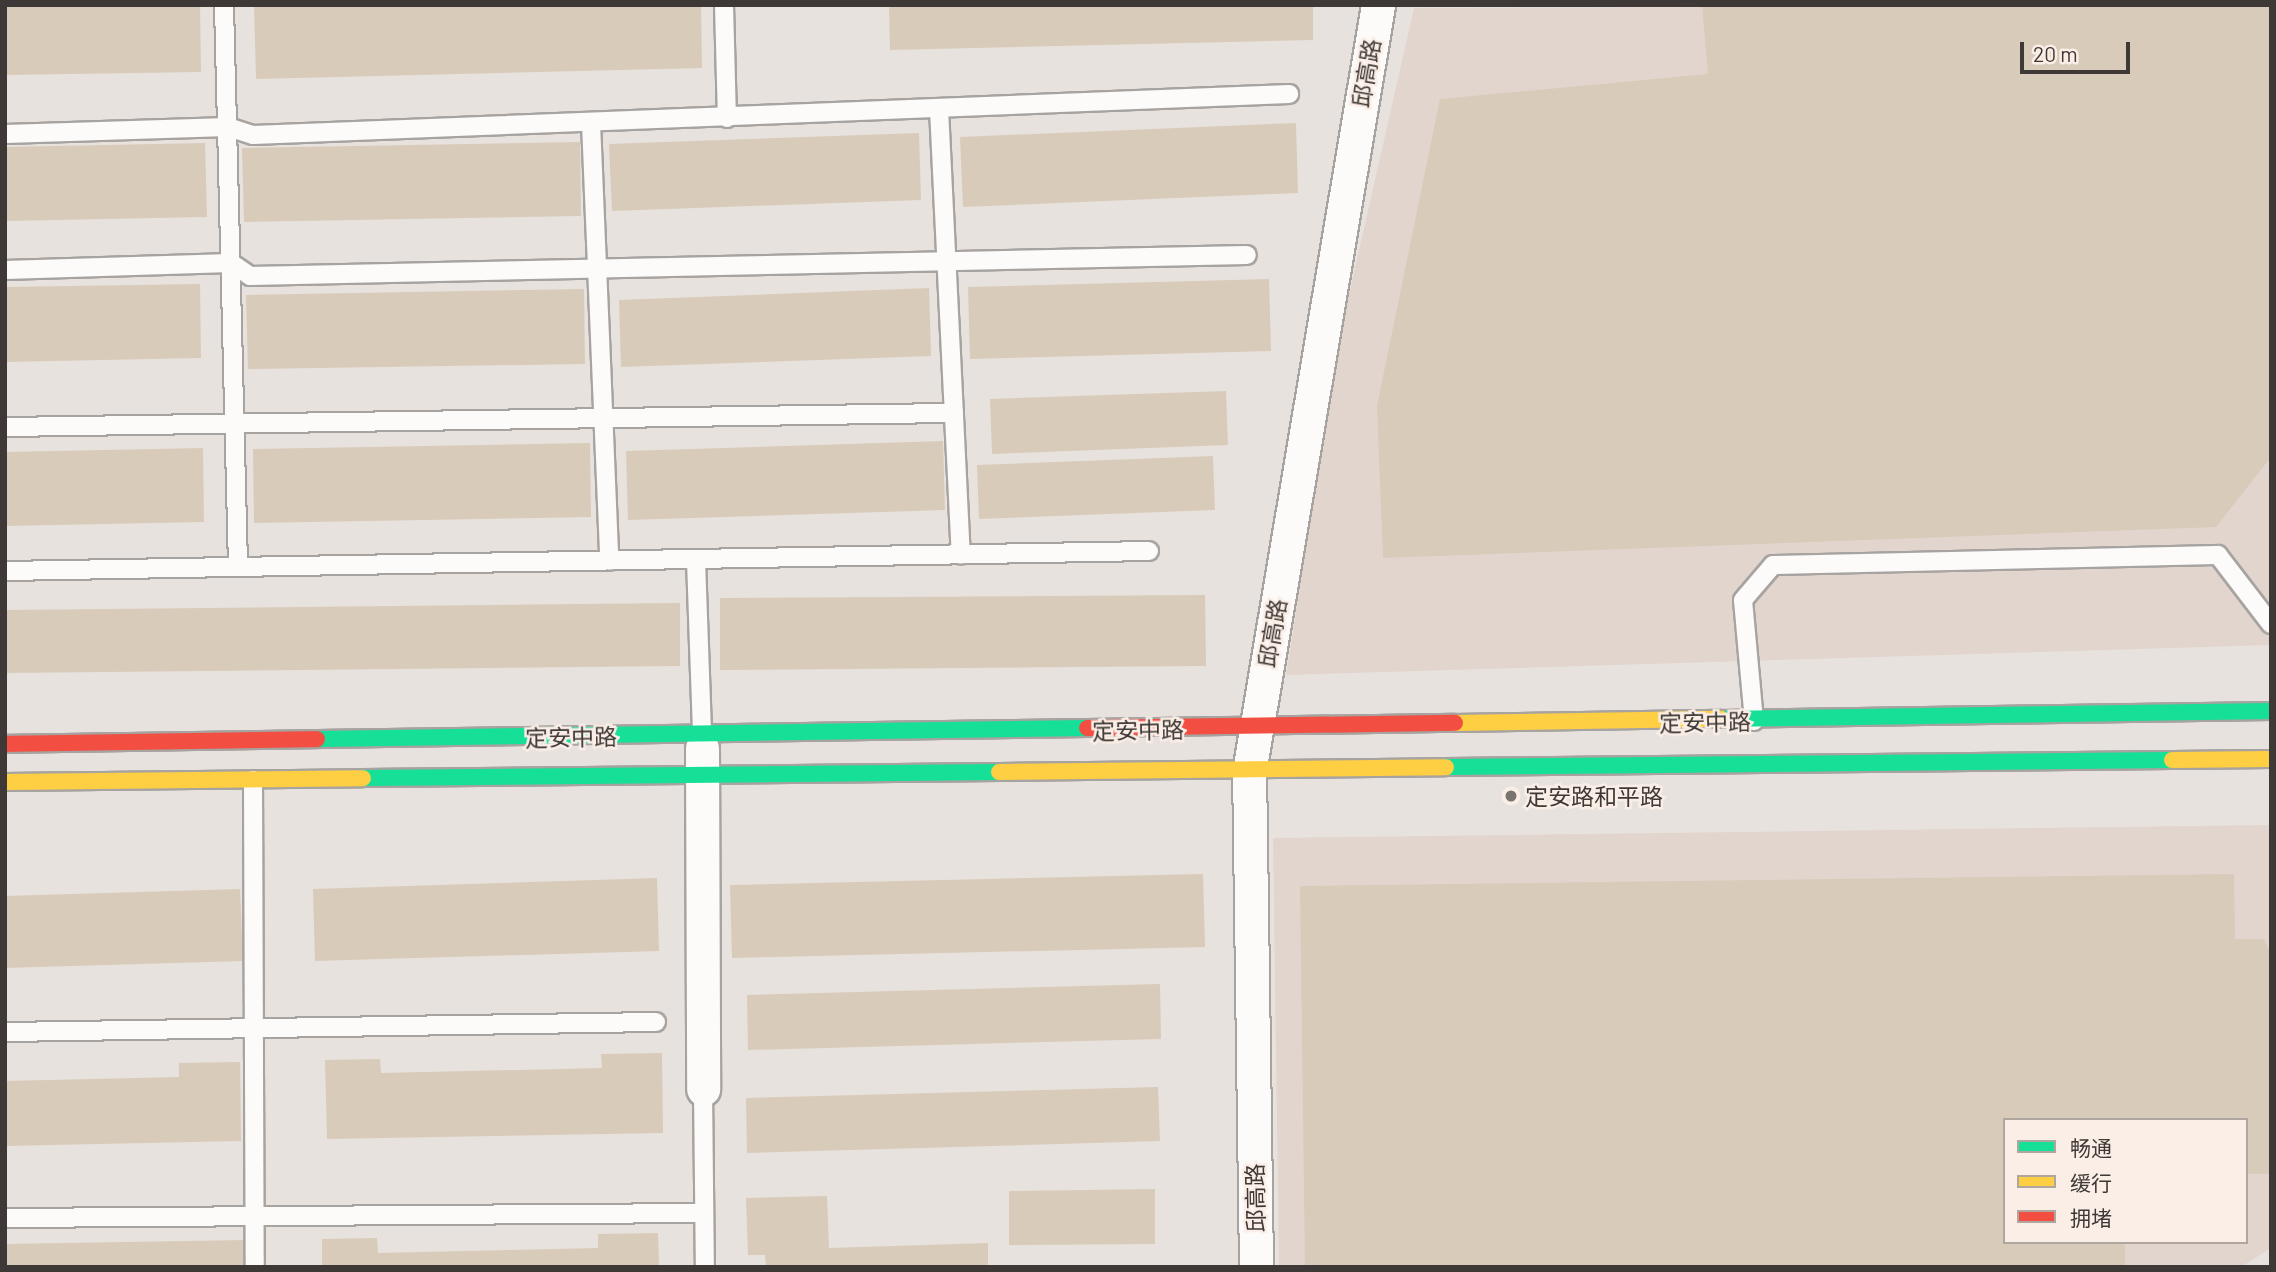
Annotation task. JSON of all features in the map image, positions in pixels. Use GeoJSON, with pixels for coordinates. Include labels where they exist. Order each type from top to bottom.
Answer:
{"type":"FeatureCollection","features":[{"type":"Feature","properties":{"kind":"main road","name":"定安中路"},"geometry":{"type":"LineString","coordinates":[[5,744],[1256,729],[2271,711]]}},
{"type":"Feature","properties":{"kind":"main road","name":"定安中路"},"geometry":{"type":"LineString","coordinates":[[5,782],[1249,772],[2271,759]]}},
{"type":"Feature","properties":{"kind":"street","name":"邱高路"},"geometry":{"type":"LineString","coordinates":[[1256,1267],[1249,772],[1378,5]]}},
{"type":"Feature","properties":{"kind":"street"},"geometry":{"type":"LineString","coordinates":[[702,735],[703,1089]]}},
{"type":"Feature","properties":{"kind":"lane"},"geometry":{"type":"LineString","coordinates":[[224,5],[238,567]]}},
{"type":"Feature","properties":{"kind":"lane"},"geometry":{"type":"LineString","coordinates":[[724,5],[727,118]]}},
{"type":"Feature","properties":{"kind":"lane"},"geometry":{"type":"LineString","coordinates":[[5,134],[228,127],[253,135],[1289,94]]}},
{"type":"Feature","properties":{"kind":"lane"},"geometry":{"type":"LineString","coordinates":[[939,109],[961,554]]}},
{"type":"Feature","properties":{"kind":"lane"},"geometry":{"type":"LineString","coordinates":[[591,123],[609,561]]}},
{"type":"Feature","properties":{"kind":"lane"},"geometry":{"type":"LineString","coordinates":[[5,270],[230,263],[250,276],[1247,255]]}},
{"type":"Feature","properties":{"kind":"lane"},"geometry":{"type":"LineString","coordinates":[[5,427],[954,413]]}},
{"type":"Feature","properties":{"kind":"lane"},"geometry":{"type":"LineString","coordinates":[[5,570],[1149,551]]}},
{"type":"Feature","properties":{"kind":"lane"},"geometry":{"type":"LineString","coordinates":[[1754,721],[1743,600],[1773,565],[2218,555],[2271,624]]}},
{"type":"Feature","properties":{"kind":"lane"},"geometry":{"type":"LineString","coordinates":[[696,560],[702,735]]}},
{"type":"Feature","properties":{"kind":"lane"},"geometry":{"type":"LineString","coordinates":[[253,780],[255,1267]]}},
{"type":"Feature","properties":{"kind":"lane"},"geometry":{"type":"LineString","coordinates":[[5,1032],[656,1022]]}},
{"type":"Feature","properties":{"kind":"lane"},"geometry":{"type":"LineString","coordinates":[[703,1089],[705,1267]]}},
{"type":"Feature","properties":{"kind":"lane"},"geometry":{"type":"LineString","coordinates":[[5,1218],[704,1213]]}},
{"type":"Feature","properties":{"kind":"shaded area"},"geometry":{"type":"Polygon","coordinates":[[[2271,5],[2271,645],[1286,675],[1340,334],[1414,8],[2271,5]]]}},
{"type":"Feature","properties":{"kind":"shaded area"},"geometry":{"type":"Polygon","coordinates":[[[2271,825],[2271,1248],[2241,1267],[1279,1267],[1273,838],[2271,825]]]}},
{"type":"Feature","properties":{"kind":"building"},"geometry":{"type":"Polygon","coordinates":[[[5,5],[200,5],[201,72],[5,75],[5,5]]]}},
{"type":"Feature","properties":{"kind":"building"},"geometry":{"type":"Polygon","coordinates":[[[254,5],[701,5],[702,68],[256,79],[254,5]]]}},
{"type":"Feature","properties":{"kind":"building"},"geometry":{"type":"Polygon","coordinates":[[[889,5],[1313,5],[1313,40],[890,50],[889,5]]]}},
{"type":"Feature","properties":{"kind":"building"},"geometry":{"type":"Polygon","coordinates":[[[1702,5],[2271,5],[2271,457],[2216,527],[1383,558],[1377,406],[1440,99],[1708,74],[1702,5]]]}},
{"type":"Feature","properties":{"kind":"building"},"geometry":{"type":"Polygon","coordinates":[[[1296,123],[1298,193],[963,207],[960,137],[1296,123]]]}},
{"type":"Feature","properties":{"kind":"building"},"geometry":{"type":"Polygon","coordinates":[[[919,133],[921,200],[612,211],[609,144],[919,133]]]}},
{"type":"Feature","properties":{"kind":"building"},"geometry":{"type":"Polygon","coordinates":[[[580,142],[581,216],[244,222],[242,148],[580,142]]]}},
{"type":"Feature","properties":{"kind":"building"},"geometry":{"type":"Polygon","coordinates":[[[205,143],[207,217],[5,221],[5,147],[205,143]]]}},
{"type":"Feature","properties":{"kind":"building"},"geometry":{"type":"Polygon","coordinates":[[[1269,279],[1271,351],[970,359],[968,287],[1269,279]]]}},
{"type":"Feature","properties":{"kind":"building"},"geometry":{"type":"Polygon","coordinates":[[[200,284],[201,358],[5,362],[5,287],[200,284]]]}},
{"type":"Feature","properties":{"kind":"building"},"geometry":{"type":"Polygon","coordinates":[[[929,288],[931,356],[621,367],[619,300],[929,288]]]}},
{"type":"Feature","properties":{"kind":"building"},"geometry":{"type":"Polygon","coordinates":[[[584,289],[585,364],[248,369],[246,295],[584,289]]]}},
{"type":"Feature","properties":{"kind":"building"},"geometry":{"type":"Polygon","coordinates":[[[1226,391],[1228,445],[992,454],[990,399],[1226,391]]]}},
{"type":"Feature","properties":{"kind":"building"},"geometry":{"type":"Polygon","coordinates":[[[943,441],[945,510],[628,520],[626,451],[943,441]]]}},
{"type":"Feature","properties":{"kind":"building"},"geometry":{"type":"Polygon","coordinates":[[[590,443],[591,517],[254,523],[253,449],[590,443]]]}},
{"type":"Feature","properties":{"kind":"building"},"geometry":{"type":"Polygon","coordinates":[[[203,448],[204,522],[5,526],[5,452],[203,448]]]}},
{"type":"Feature","properties":{"kind":"building"},"geometry":{"type":"Polygon","coordinates":[[[1213,456],[1215,510],[979,519],[977,465],[1213,456]]]}},
{"type":"Feature","properties":{"kind":"building"},"geometry":{"type":"Polygon","coordinates":[[[1205,595],[1206,666],[720,670],[720,598],[1205,595]]]}},
{"type":"Feature","properties":{"kind":"building"},"geometry":{"type":"Polygon","coordinates":[[[680,603],[680,666],[5,673],[5,610],[680,603]]]}},
{"type":"Feature","properties":{"kind":"building"},"geometry":{"type":"Polygon","coordinates":[[[1203,874],[1205,947],[732,958],[730,885],[1203,874]]]}},
{"type":"Feature","properties":{"kind":"building"},"geometry":{"type":"Polygon","coordinates":[[[2234,874],[2235,939],[2264,939],[2271,955],[2271,1174],[2248,1174],[2248,1118],[2003,1118],[2003,1244],[2125,1244],[2125,1267],[1305,1267],[1300,886],[2234,874]]]}},
{"type":"Feature","properties":{"kind":"building"},"geometry":{"type":"Polygon","coordinates":[[[657,878],[659,951],[315,961],[313,889],[657,878]]]}},
{"type":"Feature","properties":{"kind":"building"},"geometry":{"type":"Polygon","coordinates":[[[240,889],[243,961],[5,968],[5,896],[240,889]]]}},
{"type":"Feature","properties":{"kind":"building"},"geometry":{"type":"Polygon","coordinates":[[[1160,984],[1161,1039],[748,1050],[747,995],[1160,984]]]}},
{"type":"Feature","properties":{"kind":"building"},"geometry":{"type":"Polygon","coordinates":[[[662,1053],[663,1133],[327,1139],[325,1060],[380,1059],[381,1073],[602,1068],[601,1054],[662,1053]]]}},
{"type":"Feature","properties":{"kind":"building"},"geometry":{"type":"Polygon","coordinates":[[[240,1062],[241,1141],[5,1146],[5,1081],[179,1077],[179,1063],[240,1062]]]}},
{"type":"Feature","properties":{"kind":"building"},"geometry":{"type":"Polygon","coordinates":[[[1158,1087],[1160,1141],[747,1153],[746,1098],[1158,1087]]]}},
{"type":"Feature","properties":{"kind":"building"},"geometry":{"type":"Polygon","coordinates":[[[1155,1189],[1155,1244],[1009,1245],[1009,1191],[1155,1189]]]}},
{"type":"Feature","properties":{"kind":"building"},"geometry":{"type":"Polygon","coordinates":[[[827,1196],[829,1248],[988,1243],[988,1267],[766,1267],[765,1255],[748,1255],[746,1198],[827,1196]]]}},
{"type":"Feature","properties":{"kind":"building"},"geometry":{"type":"Polygon","coordinates":[[[658,1233],[659,1267],[322,1267],[322,1239],[377,1238],[378,1253],[598,1248],[598,1234],[658,1233]]]}},
{"type":"Feature","properties":{"kind":"building"},"geometry":{"type":"Polygon","coordinates":[[[246,1240],[246,1267],[5,1267],[5,1244],[246,1240]]]}},
{"type":"Feature","properties":{"kind":"traffic: fast"},"geometry":{"type":"LineString","coordinates":[[1721,719],[2271,711]]}},
{"type":"Feature","properties":{"kind":"traffic: fast"},"geometry":{"type":"LineString","coordinates":[[317,739],[1087,728]]}},
{"type":"Feature","properties":{"kind":"traffic: fast"},"geometry":{"type":"LineString","coordinates":[[1446,767],[2172,760]]}},
{"type":"Feature","properties":{"kind":"traffic: fast"},"geometry":{"type":"LineString","coordinates":[[363,778],[999,772]]}},
{"type":"Feature","properties":{"kind":"traffic: slow"},"geometry":{"type":"LineString","coordinates":[[1455,723],[1721,719]]}},
{"type":"Feature","properties":{"kind":"traffic: slow"},"geometry":{"type":"LineString","coordinates":[[2172,760],[2271,759]]}},
{"type":"Feature","properties":{"kind":"traffic: slow"},"geometry":{"type":"LineString","coordinates":[[999,772],[1446,767]]}},
{"type":"Feature","properties":{"kind":"traffic: slow"},"geometry":{"type":"LineString","coordinates":[[5,782],[363,778]]}},
{"type":"Feature","properties":{"kind":"traffic: jam"},"geometry":{"type":"LineString","coordinates":[[1087,728],[1455,723]]}},
{"type":"Feature","properties":{"kind":"traffic: jam"},"geometry":{"type":"LineString","coordinates":[[5,744],[317,739]]}},
{"type":"Feature","properties":{"kind":"place","name":"定安路和平路"},"geometry":{"type":"Point","coordinates":[1511,796]}}]}
